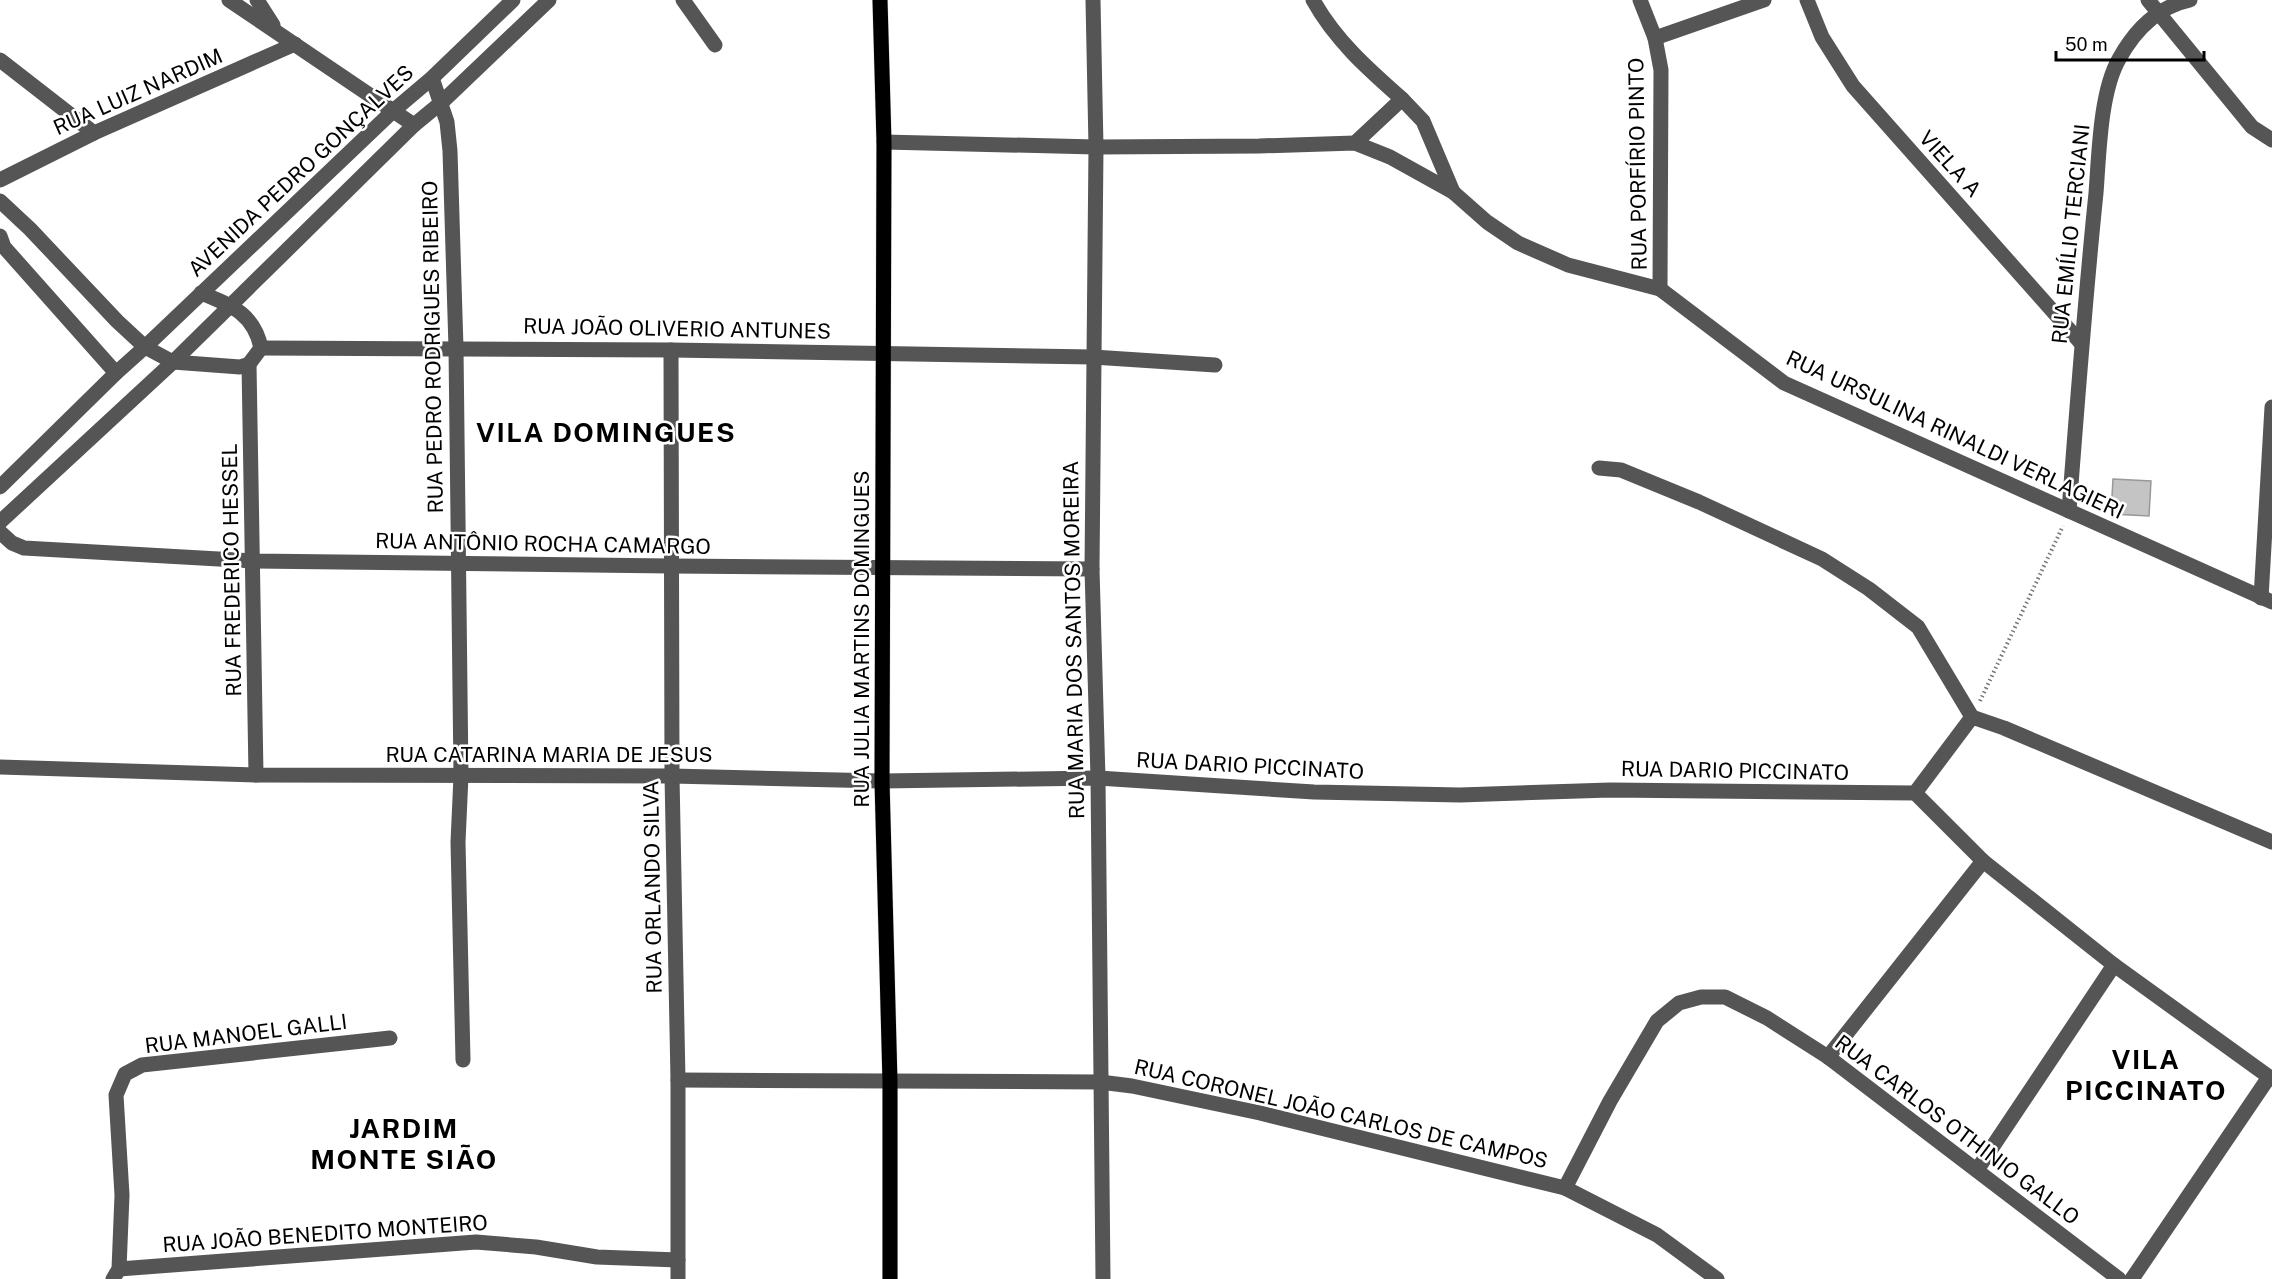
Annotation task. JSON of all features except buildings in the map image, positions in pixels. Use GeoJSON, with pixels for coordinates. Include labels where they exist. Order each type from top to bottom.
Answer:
{"type":"FeatureCollection","features":[{"type":"Feature","properties":{"kind":"main road","name":"RUA JULIA MARTINS DOMINGUES"},"geometry":{"type":"LineString","coordinates":[[880,0],[884,142],[882,781],[890,1082],[890,1279]]}},
{"type":"Feature","properties":{"kind":"street"},"geometry":{"type":"LineString","coordinates":[[229,0],[414,125]]}},
{"type":"Feature","properties":{"kind":"street"},"geometry":{"type":"LineString","coordinates":[[257,0],[276,31]]}},
{"type":"Feature","properties":{"kind":"street","name":"AVENIDA PEDRO GONÇALVES"},"geometry":{"type":"LineString","coordinates":[[0,487],[116,373],[513,0]]}},
{"type":"Feature","properties":{"kind":"street","name":"AVENIDA PEDRO GONÇALVES"},"geometry":{"type":"LineString","coordinates":[[0,522],[173,362],[414,125],[442,102],[549,0]]}},
{"type":"Feature","properties":{"kind":"street"},"geometry":{"type":"LineString","coordinates":[[683,0],[715,45]]}},
{"type":"Feature","properties":{"kind":"street","name":"RUA MARIA DOS SANTOS MOREIRA"},"geometry":{"type":"LineString","coordinates":[[1093,0],[1096,147],[1092,569],[1098,778],[1103,1279]]}},
{"type":"Feature","properties":{"kind":"street"},"geometry":{"type":"LineString","coordinates":[[1313,0],[1323,18],[1356,59],[1402,99],[1423,121],[1454,192]]}},
{"type":"Feature","properties":{"kind":"street","name":"RUA PORFÍRIO PINTO"},"geometry":{"type":"LineString","coordinates":[[1641,0],[1655,38],[1661,70],[1660,289]]}},
{"type":"Feature","properties":{"kind":"street"},"geometry":{"type":"LineString","coordinates":[[1655,38],[1764,0]]}},
{"type":"Feature","properties":{"kind":"street","name":"VIELA A"},"geometry":{"type":"LineString","coordinates":[[1807,0],[1822,37],[1853,86],[2081,343]]}},
{"type":"Feature","properties":{"kind":"street","name":"RUA EMÍLIO TERCIANI"},"geometry":{"type":"LineString","coordinates":[[2069,511],[2081,343],[2105,102],[2118,60],[2152,6],[2190,0]]}},
{"type":"Feature","properties":{"kind":"street"},"geometry":{"type":"LineString","coordinates":[[2152,6],[2252,127],[2272,140]]}},
{"type":"Feature","properties":{"kind":"street","name":"RUA LUIZ NARDIM"},"geometry":{"type":"LineString","coordinates":[[0,180],[94,133],[296,44]]}},
{"type":"Feature","properties":{"kind":"street"},"geometry":{"type":"LineString","coordinates":[[0,60],[94,133]]}},
{"type":"Feature","properties":{"kind":"street","name":"RUA PEDRO RODRIGUES RIBEIRO"},"geometry":{"type":"LineString","coordinates":[[432,78],[447,122],[450,151],[456,348],[461,777],[458,842],[463,1060]]}},
{"type":"Feature","properties":{"kind":"street"},"geometry":{"type":"LineString","coordinates":[[1354,143],[1402,99]]}},
{"type":"Feature","properties":{"kind":"street","name":"RUA URSULINA RINALDI VERLAGIERI"},"geometry":{"type":"LineString","coordinates":[[884,142],[1096,147],[1354,143],[1390,157],[1454,192],[1487,222],[1518,243],[1568,265],[1660,289],[1784,383],[2267,600]]}},
{"type":"Feature","properties":{"kind":"street"},"geometry":{"type":"LineString","coordinates":[[0,201],[145,347],[173,362],[240,367],[249,364],[261,348],[258,334],[249,319],[230,305],[201,293]]}},
{"type":"Feature","properties":{"kind":"street"},"geometry":{"type":"LineString","coordinates":[[0,236],[4,247],[116,373]]}},
{"type":"Feature","properties":{"kind":"street","name":"RUA JOÃO OLIVERIO ANTUNES"},"geometry":{"type":"LineString","coordinates":[[261,348],[882,353],[1093,357],[1215,365]]}},
{"type":"Feature","properties":{"kind":"street","name":"RUA ORLANDO SILVA"},"geometry":{"type":"LineString","coordinates":[[671,350],[672,776],[678,1080],[678,1279]]}},
{"type":"Feature","properties":{"kind":"street","name":"RUA FREDERICO HESSEL"},"geometry":{"type":"LineString","coordinates":[[249,364],[256,775]]}},
{"type":"Feature","properties":{"kind":"street"},"geometry":{"type":"LineString","coordinates":[[2267,600],[2272,407]]}},
{"type":"Feature","properties":{"kind":"street"},"geometry":{"type":"LineString","coordinates":[[1599,468],[1621,470],[1699,502],[1822,559],[1869,589],[1918,627],[1972,717],[2004,728],[2272,842]]}},
{"type":"Feature","properties":{"kind":"street","name":"RUA ANTÔNIO ROCHA CAMARGO"},"geometry":{"type":"LineString","coordinates":[[0,532],[12,543],[24,548],[254,561],[1092,569]]}},
{"type":"Feature","properties":{"kind":"street"},"geometry":{"type":"LineString","coordinates":[[1972,717],[1915,794],[1983,861],[2114,965],[2271,1078],[2132,1279]]}},
{"type":"Feature","properties":{"kind":"street","name":"RUA CATARINA MARIA DE JESUS"},"geometry":{"type":"LineString","coordinates":[[0,767],[256,775],[672,776],[882,781],[1098,778]]}},
{"type":"Feature","properties":{"kind":"street","name":"RUA DARIO PICCINATO"},"geometry":{"type":"LineString","coordinates":[[1098,778],[1314,792],[1460,795],[1610,790],[1915,794]]}},
{"type":"Feature","properties":{"kind":"street"},"geometry":{"type":"LineString","coordinates":[[1828,1057],[1983,861]]}},
{"type":"Feature","properties":{"kind":"street"},"geometry":{"type":"LineString","coordinates":[[1977,1170],[2114,965]]}},
{"type":"Feature","properties":{"kind":"street","name":"RUA CARLOS OTHINIO GALLO"},"geometry":{"type":"LineString","coordinates":[[1565,1188],[1610,1101],[1657,1021],[1679,1003],[1701,997],[1725,997],[1767,1018],[1828,1057],[2120,1279]]}},
{"type":"Feature","properties":{"kind":"street","name":"RUA MANOEL GALLI"},"geometry":{"type":"LineString","coordinates":[[116,1274],[122,1195],[116,1095],[125,1074],[142,1065],[390,1038]]}},
{"type":"Feature","properties":{"kind":"street","name":"RUA CORONEL JOÃO CARLOS DE CAMPOS"},"geometry":{"type":"LineString","coordinates":[[678,1080],[1100,1082],[1132,1086],[1260,1113],[1565,1188],[1657,1235],[1717,1279]]}},
{"type":"Feature","properties":{"kind":"street","name":"RUA JOÃO BENEDITO MONTEIRO"},"geometry":{"type":"LineString","coordinates":[[116,1274],[476,1242],[536,1247],[597,1257],[678,1260]]}},
{"type":"Feature","properties":{"kind":"path"},"geometry":{"type":"LineString","coordinates":[[1972,717],[2069,511]]}},
{"type":"Feature","properties":{"kind":"district","name":"VILA DOMINGUES"},"geometry":{"type":"Point","coordinates":[606,433]}},
{"type":"Feature","properties":{"kind":"district","name":"VILA PICCINATO"},"geometry":{"type":"Point","coordinates":[2146,1076]}},
{"type":"Feature","properties":{"kind":"district","name":"JARDIM MONTE SIÃO"},"geometry":{"type":"Point","coordinates":[404,1144]}}]}
